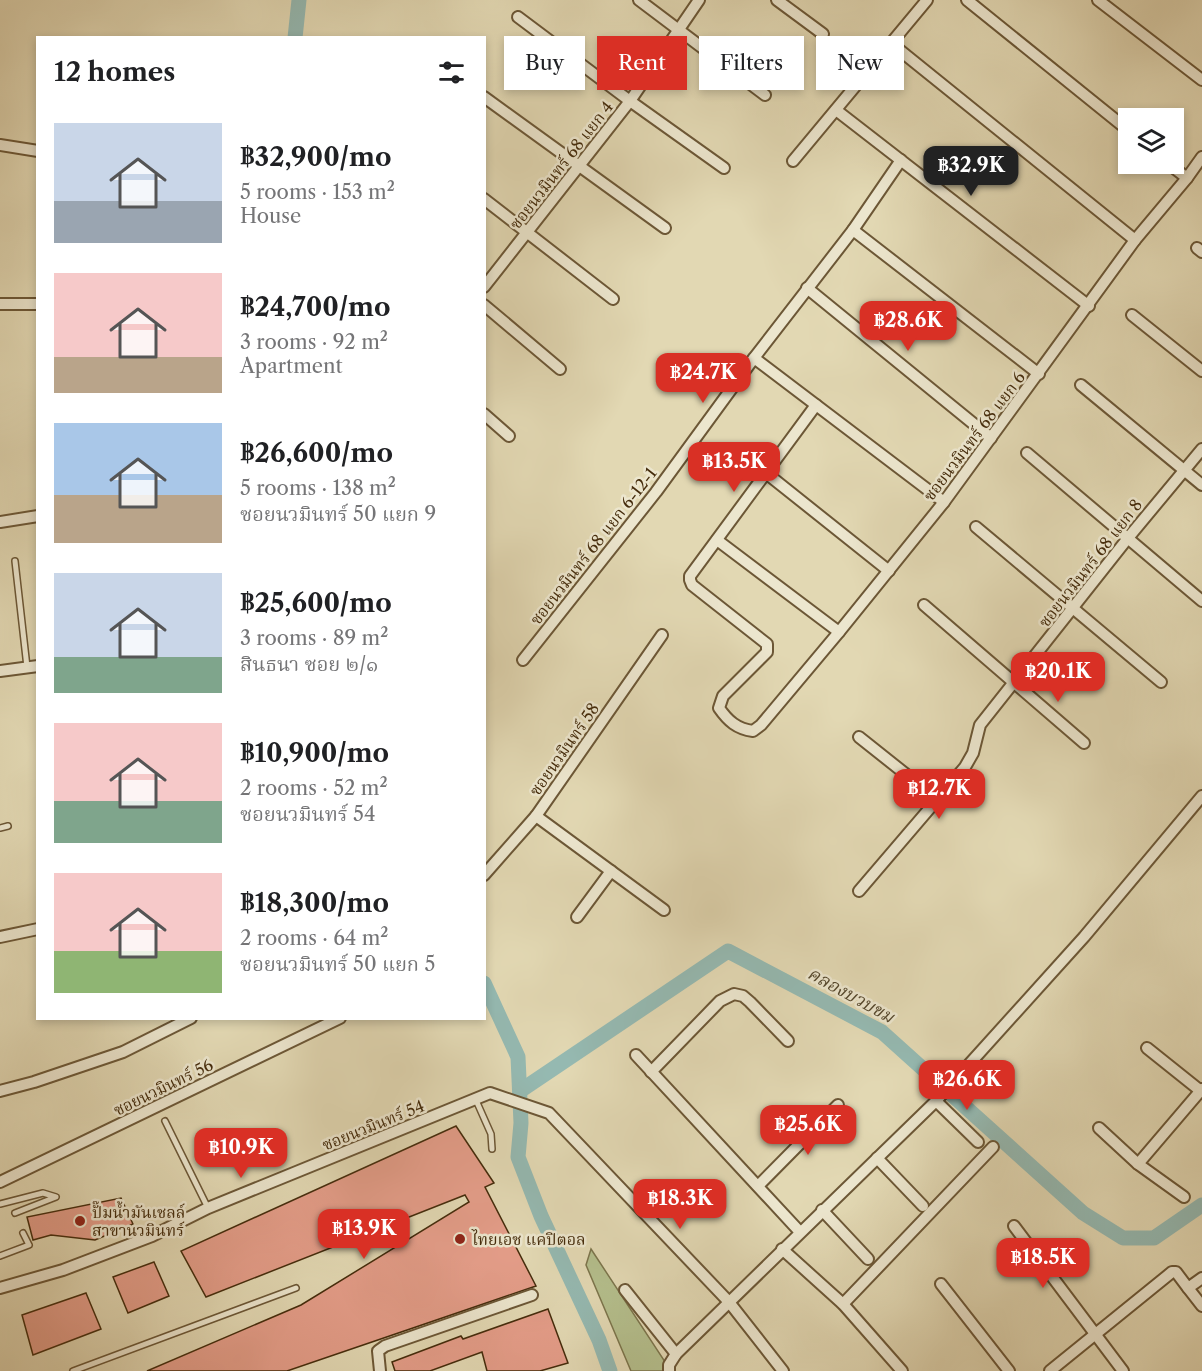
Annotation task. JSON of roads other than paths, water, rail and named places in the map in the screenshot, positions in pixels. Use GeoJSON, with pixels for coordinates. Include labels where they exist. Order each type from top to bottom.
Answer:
{"type":"FeatureCollection","features":[{"type":"Feature","properties":{"kind":"street"},"geometry":{"type":"LineString","coordinates":[[639,0],[765,95]]}},
{"type":"Feature","properties":{"kind":"street","name":"ซอยนวมินทร์ 68 แยก 4"},"geometry":{"type":"LineString","coordinates":[[486,284],[630,101],[699,0]]}},
{"type":"Feature","properties":{"kind":"street"},"geometry":{"type":"LineString","coordinates":[[777,0],[823,34]]}},
{"type":"Feature","properties":{"kind":"street"},"geometry":{"type":"LineString","coordinates":[[898,36],[927,0]]}},
{"type":"Feature","properties":{"kind":"street"},"geometry":{"type":"LineString","coordinates":[[967,0],[1118,122]]}},
{"type":"Feature","properties":{"kind":"street"},"geometry":{"type":"LineString","coordinates":[[1098,0],[1202,80]]}},
{"type":"Feature","properties":{"kind":"street"},"geometry":{"type":"LineString","coordinates":[[518,17],[724,168]]}},
{"type":"Feature","properties":{"kind":"street"},"geometry":{"type":"LineString","coordinates":[[904,54],[1135,240]]}},
{"type":"Feature","properties":{"kind":"street"},"geometry":{"type":"LineString","coordinates":[[793,161],[853,90]]}},
{"type":"Feature","properties":{"kind":"street"},"geometry":{"type":"LineString","coordinates":[[486,98],[665,228]]}},
{"type":"Feature","properties":{"kind":"street"},"geometry":{"type":"LineString","coordinates":[[836,110],[1089,306]]}},
{"type":"Feature","properties":{"kind":"street"},"geometry":{"type":"LineString","coordinates":[[0,146],[36,151]]}},
{"type":"Feature","properties":{"kind":"street","name":"ซอยนวมินทร์ 68 แยก 6"},"geometry":{"type":"LineString","coordinates":[[717,540],[690,576],[690,580],[692,585],[767,644],[767,652],[723,696],[719,708],[726,718],[741,730],[753,731],[761,725],[839,632],[944,502],[1135,240],[1202,157]]}},
{"type":"Feature","properties":{"kind":"street","name":"ซอยนวมินทร์ 68 แยก 6-12-1"},"geometry":{"type":"LineString","coordinates":[[523,660],[656,492],[754,358],[853,230],[901,160]]}},
{"type":"Feature","properties":{"kind":"street"},"geometry":{"type":"LineString","coordinates":[[1182,174],[1187,178]]}},
{"type":"Feature","properties":{"kind":"street"},"geometry":{"type":"LineString","coordinates":[[486,200],[613,299]]}},
{"type":"Feature","properties":{"kind":"street"},"geometry":{"type":"LineString","coordinates":[[853,230],[1039,374]]}},
{"type":"Feature","properties":{"kind":"street"},"geometry":{"type":"LineString","coordinates":[[807,288],[991,438]]}},
{"type":"Feature","properties":{"kind":"street"},"geometry":{"type":"LineString","coordinates":[[0,304],[36,304]]}},
{"type":"Feature","properties":{"kind":"street"},"geometry":{"type":"LineString","coordinates":[[486,306],[560,369]]}},
{"type":"Feature","properties":{"kind":"street"},"geometry":{"type":"LineString","coordinates":[[1132,315],[1202,371]]}},
{"type":"Feature","properties":{"kind":"street"},"geometry":{"type":"LineString","coordinates":[[754,358],[944,502]]}},
{"type":"Feature","properties":{"kind":"street"},"geometry":{"type":"LineString","coordinates":[[1081,385],[1202,486]]}},
{"type":"Feature","properties":{"kind":"street"},"geometry":{"type":"LineString","coordinates":[[816,405],[717,540],[839,632]]}},
{"type":"Feature","properties":{"kind":"street"},"geometry":{"type":"LineString","coordinates":[[486,416],[509,436]]}},
{"type":"Feature","properties":{"kind":"street","name":"ซอยนวมินทร์ 68 แยก 8"},"geometry":{"type":"LineString","coordinates":[[937,799],[970,760],[980,725],[1128,538],[1202,449]]}},
{"type":"Feature","properties":{"kind":"street"},"geometry":{"type":"LineString","coordinates":[[1027,453],[1202,601]]}},
{"type":"Feature","properties":{"kind":"street"},"geometry":{"type":"LineString","coordinates":[[766,473],[889,572]]}},
{"type":"Feature","properties":{"kind":"street"},"geometry":{"type":"LineString","coordinates":[[0,522],[36,516]]}},
{"type":"Feature","properties":{"kind":"street"},"geometry":{"type":"LineString","coordinates":[[976,527],[1161,682]]}},
{"type":"Feature","properties":{"kind":"street"},"geometry":{"type":"LineString","coordinates":[[924,605],[1084,743]]}},
{"type":"Feature","properties":{"kind":"street","name":"ซอยนวมินทร์ 58"},"geometry":{"type":"LineString","coordinates":[[486,873],[536,816],[662,635]]}},
{"type":"Feature","properties":{"kind":"street"},"geometry":{"type":"LineString","coordinates":[[0,671],[32,667]]}},
{"type":"Feature","properties":{"kind":"street"},"geometry":{"type":"LineString","coordinates":[[859,737],[937,799],[859,891]]}},
{"type":"Feature","properties":{"kind":"street"},"geometry":{"type":"LineString","coordinates":[[669,1371],[669,1365],[676,1354],[939,1097],[1084,937],[1202,796]]}},
{"type":"Feature","properties":{"kind":"street"},"geometry":{"type":"LineString","coordinates":[[536,816],[664,910]]}},
{"type":"Feature","properties":{"kind":"street"},"geometry":{"type":"LineString","coordinates":[[577,917],[611,871]]}},
{"type":"Feature","properties":{"kind":"street"},"geometry":{"type":"LineString","coordinates":[[0,937],[36,929]]}},
{"type":"Feature","properties":{"kind":"street"},"geometry":{"type":"LineString","coordinates":[[651,1072],[720,1001],[734,994],[743,996],[750,1002],[788,1041]]}},
{"type":"Feature","properties":{"kind":"street"},"geometry":{"type":"LineString","coordinates":[[0,1091],[123,1052],[187,1020]]}},
{"type":"Feature","properties":{"kind":"street","name":"ซอยนวมินทร์ 56"},"geometry":{"type":"LineString","coordinates":[[0,1182],[336,1020]]}},
{"type":"Feature","properties":{"kind":"street"},"geometry":{"type":"LineString","coordinates":[[1138,1164],[1202,1091],[1147,1048]]}},
{"type":"Feature","properties":{"kind":"street"},"geometry":{"type":"LineString","coordinates":[[636,1055],[800,1232]]}},
{"type":"Feature","properties":{"kind":"street","name":"ซอยนวมินทร์ 54"},"geometry":{"type":"LineString","coordinates":[[0,1288],[63,1270],[152,1236],[208,1208],[490,1093],[549,1113],[729,1302]]}},
{"type":"Feature","properties":{"kind":"street"},"geometry":{"type":"LineString","coordinates":[[939,1097],[978,1142]]}},
{"type":"Feature","properties":{"kind":"street"},"geometry":{"type":"LineString","coordinates":[[758,1186],[838,1105]]}},
{"type":"Feature","properties":{"kind":"street"},"geometry":{"type":"LineString","coordinates":[[1099,1128],[1138,1164],[1184,1197]]}},
{"type":"Feature","properties":{"kind":"street"},"geometry":{"type":"LineString","coordinates":[[843,1304],[993,1147]]}},
{"type":"Feature","properties":{"kind":"street"},"geometry":{"type":"LineString","coordinates":[[877,1158],[923,1206]]}},
{"type":"Feature","properties":{"kind":"street"},"geometry":{"type":"LineString","coordinates":[[822,1210],[868,1258]]}},
{"type":"Feature","properties":{"kind":"street"},"geometry":{"type":"LineString","coordinates":[[1014,1226],[1123,1371]]}},
{"type":"Feature","properties":{"kind":"street"},"geometry":{"type":"LineString","coordinates":[[782,1250],[843,1304],[902,1371]]}},
{"type":"Feature","properties":{"kind":"street"},"geometry":{"type":"LineString","coordinates":[[1050,1371],[1172,1272],[1176,1272],[1202,1306]]}},
{"type":"Feature","properties":{"kind":"street"},"geometry":{"type":"LineString","coordinates":[[1188,1288],[1202,1278]]}},
{"type":"Feature","properties":{"kind":"street"},"geometry":{"type":"LineString","coordinates":[[941,1284],[1009,1371]]}},
{"type":"Feature","properties":{"kind":"street"},"geometry":{"type":"LineString","coordinates":[[625,1290],[676,1354]]}},
{"type":"Feature","properties":{"kind":"street"},"geometry":{"type":"LineString","coordinates":[[380,1371],[378,1351],[385,1346],[532,1295]]}},
{"type":"Feature","properties":{"kind":"street"},"geometry":{"type":"LineString","coordinates":[[729,1302],[783,1371]]}},
{"type":"Feature","properties":{"kind":"lane"},"geometry":{"type":"LineString","coordinates":[[15,561],[32,667]]}},
{"type":"Feature","properties":{"kind":"lane"},"geometry":{"type":"LineString","coordinates":[[0,828],[8,826]]}},
{"type":"Feature","properties":{"kind":"lane"},"geometry":{"type":"LineString","coordinates":[[475,1098],[491,1134],[492,1149]]}},
{"type":"Feature","properties":{"kind":"lane"},"geometry":{"type":"LineString","coordinates":[[165,1120],[208,1208]]}},
{"type":"Feature","properties":{"kind":"lane"},"geometry":{"type":"LineString","coordinates":[[0,1204],[43,1193],[56,1197],[15,1213]]}},
{"type":"Feature","properties":{"kind":"lane"},"geometry":{"type":"LineString","coordinates":[[0,1256],[29,1245],[23,1233]]}},
{"type":"Feature","properties":{"kind":"lane"},"geometry":{"type":"LineString","coordinates":[[73,1371],[296,1288]]}},
{"type":"Feature","properties":{"kind":"waterway"},"geometry":{"type":"LineString","coordinates":[[295,36],[299,0]]}},
{"type":"Feature","properties":{"kind":"waterway","name":"คลองบวบขม"},"geometry":{"type":"LineString","coordinates":[[520,1091],[728,951],[882,1032],[1083,1213],[1123,1238],[1154,1238],[1202,1205]]}},
{"type":"Feature","properties":{"kind":"waterway"},"geometry":{"type":"LineString","coordinates":[[486,987],[518,1057],[521,1123],[518,1157],[541,1216],[599,1340],[610,1371]]}},
{"type":"Feature","properties":{"kind":"place","name":"ปั๊มน้ำมันเชลล์ สาขานวมินทร์"},"geometry":{"type":"Point","coordinates":[80,1221]}},
{"type":"Feature","properties":{"kind":"place","name":"ไทยเอช แคปิตอล"},"geometry":{"type":"Point","coordinates":[460,1239]}}]}
